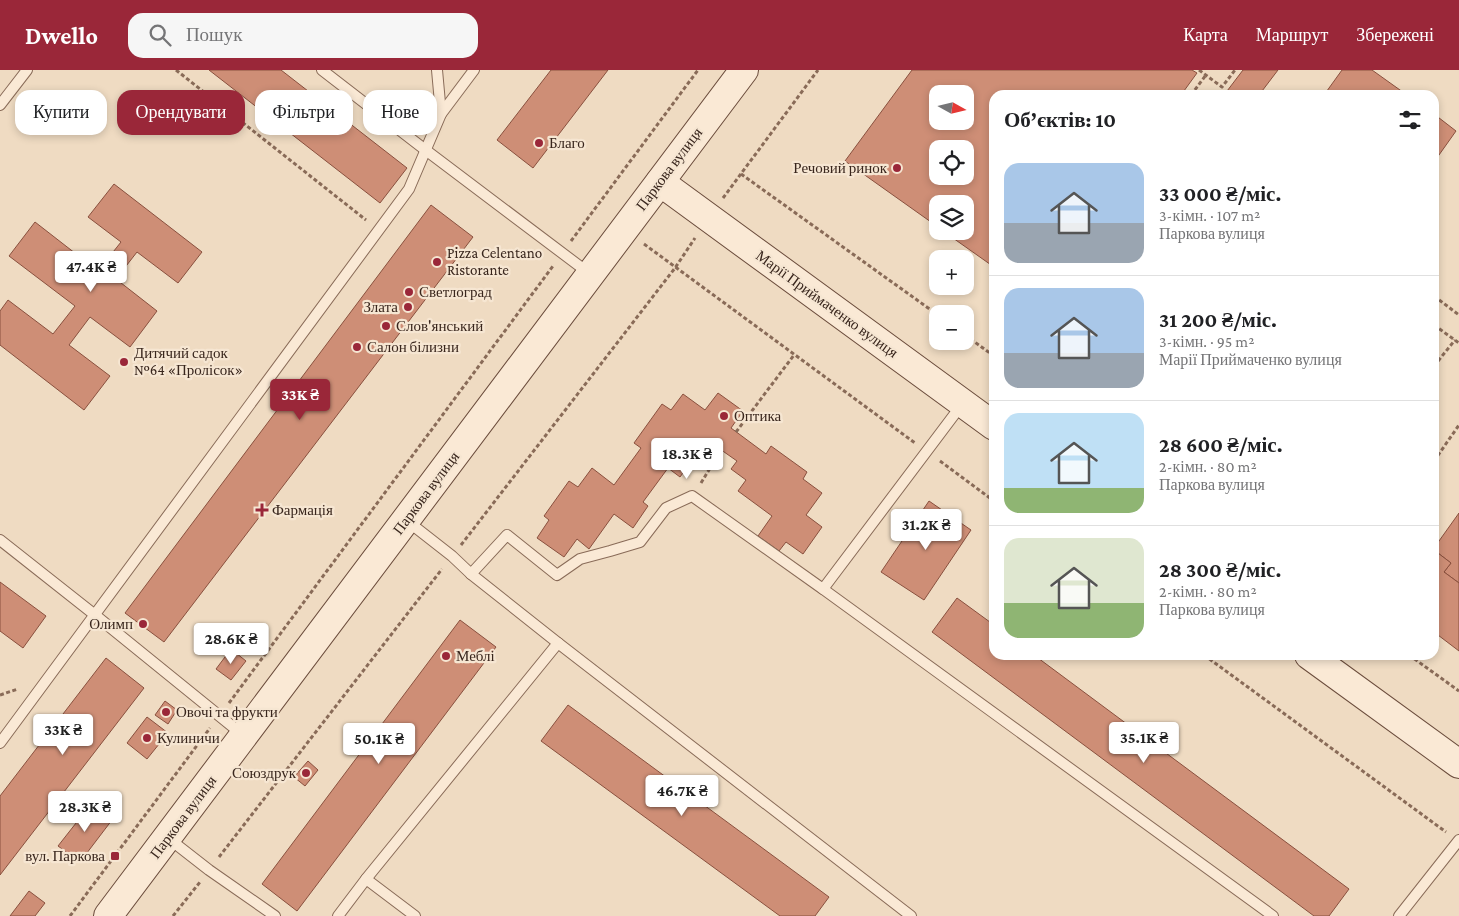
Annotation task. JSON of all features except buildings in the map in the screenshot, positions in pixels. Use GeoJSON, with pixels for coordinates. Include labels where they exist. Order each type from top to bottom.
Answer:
{"type":"FeatureCollection","features":[{"type":"Feature","properties":{"kind":"street","name":"Паркова вулиця"},"geometry":{"type":"LineString","coordinates":[[108,916],[744,70]]}},
{"type":"Feature","properties":{"kind":"street","name":"Марії Приймаченко вулиця"},"geometry":{"type":"LineString","coordinates":[[660,182],[989,422]]}},
{"type":"Feature","properties":{"kind":"street"},"geometry":{"type":"LineString","coordinates":[[1316,660],[1459,764]]}},
{"type":"Feature","properties":{"kind":"lane"},"geometry":{"type":"LineString","coordinates":[[0,105],[27,70]]}},
{"type":"Feature","properties":{"kind":"lane"},"geometry":{"type":"LineString","coordinates":[[322,70],[425,150],[591,274]]}},
{"type":"Feature","properties":{"kind":"lane"},"geometry":{"type":"LineString","coordinates":[[437,70],[441,114]]}},
{"type":"Feature","properties":{"kind":"lane"},"geometry":{"type":"LineString","coordinates":[[0,743],[409,189],[441,114],[474,70]]}},
{"type":"Feature","properties":{"kind":"lane"},"geometry":{"type":"LineString","coordinates":[[824,589],[962,403]]}},
{"type":"Feature","properties":{"kind":"lane"},"geometry":{"type":"LineString","coordinates":[[471,574],[507,535],[557,575],[580,559],[640,542],[666,508],[692,496],[824,589],[1273,916]]}},
{"type":"Feature","properties":{"kind":"lane"},"geometry":{"type":"LineString","coordinates":[[405,520],[558,643],[911,916]]}},
{"type":"Feature","properties":{"kind":"lane"},"geometry":{"type":"LineString","coordinates":[[0,540],[244,736]]}},
{"type":"Feature","properties":{"kind":"lane"},"geometry":{"type":"LineString","coordinates":[[338,916],[558,643]]}},
{"type":"Feature","properties":{"kind":"lane"},"geometry":{"type":"LineString","coordinates":[[168,837],[209,870],[275,916]]}},
{"type":"Feature","properties":{"kind":"lane"},"geometry":{"type":"LineString","coordinates":[[1399,916],[1459,841]]}},
{"type":"Feature","properties":{"kind":"lane"},"geometry":{"type":"LineString","coordinates":[[366,880],[415,916]]}},
{"type":"Feature","properties":{"kind":"path"},"geometry":{"type":"LineString","coordinates":[[176,70],[379,230]]}},
{"type":"Feature","properties":{"kind":"path"},"geometry":{"type":"LineString","coordinates":[[70,916],[698,70]]}},
{"type":"Feature","properties":{"kind":"path"},"geometry":{"type":"LineString","coordinates":[[708,218],[818,70]]}},
{"type":"Feature","properties":{"kind":"path"},"geometry":{"type":"LineString","coordinates":[[1199,70],[1222,87],[1235,70]]}},
{"type":"Feature","properties":{"kind":"path"},"geometry":{"type":"LineString","coordinates":[[1195,90],[1206,75]]}},
{"type":"Feature","properties":{"kind":"path"},"geometry":{"type":"LineString","coordinates":[[741,174],[929,310]]}},
{"type":"Feature","properties":{"kind":"path"},"geometry":{"type":"LineString","coordinates":[[675,268],[989,497]]}},
{"type":"Feature","properties":{"kind":"path"},"geometry":{"type":"LineString","coordinates":[[1439,300],[1459,315]]}},
{"type":"Feature","properties":{"kind":"path"},"geometry":{"type":"LineString","coordinates":[[1439,330],[1459,343]]}},
{"type":"Feature","properties":{"kind":"path"},"geometry":{"type":"LineString","coordinates":[[1439,360],[1454,340]]}},
{"type":"Feature","properties":{"kind":"path"},"geometry":{"type":"LineString","coordinates":[[974,342],[989,352]]}},
{"type":"Feature","properties":{"kind":"path"},"geometry":{"type":"LineString","coordinates":[[736,432],[794,355]]}},
{"type":"Feature","properties":{"kind":"path"},"geometry":{"type":"LineString","coordinates":[[1439,454],[1459,425]]}},
{"type":"Feature","properties":{"kind":"path"},"geometry":{"type":"LineString","coordinates":[[692,496],[721,450]]}},
{"type":"Feature","properties":{"kind":"path"},"geometry":{"type":"LineString","coordinates":[[1211,660],[1459,841]]}},
{"type":"Feature","properties":{"kind":"path"},"geometry":{"type":"LineString","coordinates":[[1416,660],[1459,691]]}},
{"type":"Feature","properties":{"kind":"place","name":"Благо"},"geometry":{"type":"Point","coordinates":[539,143]}},
{"type":"Feature","properties":{"kind":"place","name":"Речовий ринок"},"geometry":{"type":"Point","coordinates":[897,168]}},
{"type":"Feature","properties":{"kind":"place","name":"Pizza Celentano Ristorante"},"geometry":{"type":"Point","coordinates":[437,262]}},
{"type":"Feature","properties":{"kind":"place","name":"Светлоград"},"geometry":{"type":"Point","coordinates":[409,292]}},
{"type":"Feature","properties":{"kind":"place","name":"Злата"},"geometry":{"type":"Point","coordinates":[408,307]}},
{"type":"Feature","properties":{"kind":"place","name":"Слов'янський"},"geometry":{"type":"Point","coordinates":[386,326]}},
{"type":"Feature","properties":{"kind":"place","name":"Салон білизни"},"geometry":{"type":"Point","coordinates":[357,347]}},
{"type":"Feature","properties":{"kind":"place","name":"Дитячий садок №64 «Пролісок»"},"geometry":{"type":"Point","coordinates":[124,362]}},
{"type":"Feature","properties":{"kind":"place","name":"Оптика"},"geometry":{"type":"Point","coordinates":[724,416]}},
{"type":"Feature","properties":{"kind":"place","name":"Фармація"},"geometry":{"type":"Point","coordinates":[262,510]}},
{"type":"Feature","properties":{"kind":"place","name":"Олимп"},"geometry":{"type":"Point","coordinates":[143,624]}},
{"type":"Feature","properties":{"kind":"place","name":"Меблі"},"geometry":{"type":"Point","coordinates":[446,656]}},
{"type":"Feature","properties":{"kind":"place","name":"Овочі та фрукти"},"geometry":{"type":"Point","coordinates":[166,712]}},
{"type":"Feature","properties":{"kind":"place","name":"Кулиничи"},"geometry":{"type":"Point","coordinates":[147,738]}},
{"type":"Feature","properties":{"kind":"place","name":"Союздрук"},"geometry":{"type":"Point","coordinates":[306,773]}},
{"type":"Feature","properties":{"kind":"place","name":"вул. Паркова"},"geometry":{"type":"Point","coordinates":[115,856]}}]}
